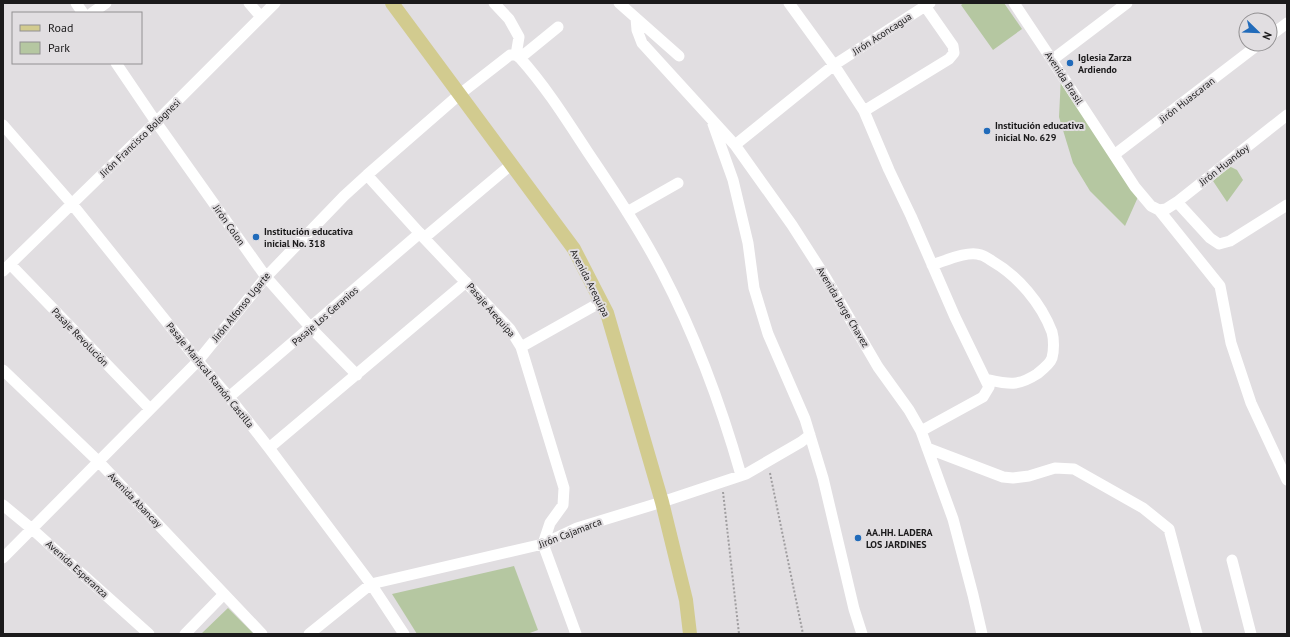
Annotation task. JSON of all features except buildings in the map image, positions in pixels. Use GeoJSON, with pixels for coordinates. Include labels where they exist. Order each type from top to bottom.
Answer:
{"type":"FeatureCollection","features":[{"type":"Feature","properties":{"kind":"main road","name":"Avenida Arequipa"},"geometry":{"type":"LineString","coordinates":[[392,3],[574,249],[607,314],[662,502],[686,600],[690,634]]}},
{"type":"Feature","properties":{"kind":"street"},"geometry":{"type":"LineString","coordinates":[[76,3],[81,12]]}},
{"type":"Feature","properties":{"kind":"street"},"geometry":{"type":"LineString","coordinates":[[93,12],[106,3]]}},
{"type":"Feature","properties":{"kind":"street"},"geometry":{"type":"LineString","coordinates":[[249,3],[261,17]]}},
{"type":"Feature","properties":{"kind":"street","name":"Jirón Francisco Bolognesi"},"geometry":{"type":"LineString","coordinates":[[6,267],[156,122],[275,3]]}},
{"type":"Feature","properties":{"kind":"street"},"geometry":{"type":"LineString","coordinates":[[494,3],[509,19],[519,37],[518,56],[545,88],[627,212],[661,271],[694,340],[720,407],[741,475]]}},
{"type":"Feature","properties":{"kind":"street"},"geometry":{"type":"LineString","coordinates":[[619,3],[679,56]]}},
{"type":"Feature","properties":{"kind":"street"},"geometry":{"type":"LineString","coordinates":[[789,3],[834,65],[864,111],[955,317],[988,387],[983,397],[921,430]]}},
{"type":"Feature","properties":{"kind":"street","name":"Avenida Brasil"},"geometry":{"type":"LineString","coordinates":[[1014,3],[1135,186],[1151,206],[1159,210],[1220,286],[1231,343],[1251,403],[1287,480]]}},
{"type":"Feature","properties":{"kind":"street"},"geometry":{"type":"LineString","coordinates":[[1052,60],[1127,3]]}},
{"type":"Feature","properties":{"kind":"street"},"geometry":{"type":"LineString","coordinates":[[864,111],[949,59],[954,53],[953,46],[928,5]]}},
{"type":"Feature","properties":{"kind":"street","name":"Jirón Aconcagua"},"geometry":{"type":"LineString","coordinates":[[735,145],[834,65],[928,5]]}},
{"type":"Feature","properties":{"kind":"street","name":"Avenida Jorge Chavez"},"geometry":{"type":"LineString","coordinates":[[636,18],[637,30],[642,43],[735,145],[796,232],[826,278],[878,367],[909,410],[921,430],[953,519],[982,634]]}},
{"type":"Feature","properties":{"kind":"street"},"geometry":{"type":"LineString","coordinates":[[1278,29],[1287,22]]}},
{"type":"Feature","properties":{"kind":"street","name":"Jirón Alfonso Ugarte"},"geometry":{"type":"LineString","coordinates":[[3,558],[198,361],[266,277],[367,174],[460,94],[506,57],[510,55],[518,56],[558,27]]}},
{"type":"Feature","properties":{"kind":"street","name":"Jirón Huascaran"},"geometry":{"type":"LineString","coordinates":[[1114,155],[1249,52]]}},
{"type":"Feature","properties":{"kind":"street","name":"Jirón Colon"},"geometry":{"type":"LineString","coordinates":[[117,64],[266,277],[357,375]]}},
{"type":"Feature","properties":{"kind":"street","name":"Jirón Huandoy"},"geometry":{"type":"LineString","coordinates":[[1159,210],[1177,202],[1287,115]]}},
{"type":"Feature","properties":{"kind":"street"},"geometry":{"type":"LineString","coordinates":[[712,119],[733,180],[748,243],[754,288],[768,334],[805,419],[810,435],[825,485],[854,610],[862,634]]}},
{"type":"Feature","properties":{"kind":"street","name":"Pasaje Mariscal Ramón Castilla"},"geometry":{"type":"LineString","coordinates":[[3,125],[72,204],[270,448],[371,584],[404,634]]}},
{"type":"Feature","properties":{"kind":"street","name":"Pasaje Los Geranios"},"geometry":{"type":"LineString","coordinates":[[229,397],[422,236],[512,164]]}},
{"type":"Feature","properties":{"kind":"street","name":"Pasaje Arequipa"},"geometry":{"type":"LineString","coordinates":[[367,174],[422,236],[510,329],[521,347],[564,488],[563,505],[550,523],[543,544]]}},
{"type":"Feature","properties":{"kind":"street"},"geometry":{"type":"LineString","coordinates":[[627,212],[678,183]]}},
{"type":"Feature","properties":{"kind":"street"},"geometry":{"type":"LineString","coordinates":[[1177,202],[1210,238],[1220,244],[1230,242],[1287,205]]}},
{"type":"Feature","properties":{"kind":"street"},"geometry":{"type":"LineString","coordinates":[[932,265],[970,253],[981,254],[1003,267],[1036,301],[1052,333],[1054,349],[1051,360],[1041,371],[1028,380],[1008,384],[985,379]]}},
{"type":"Feature","properties":{"kind":"street","name":"Pasaje Revolución"},"geometry":{"type":"LineString","coordinates":[[6,267],[150,409]]}},
{"type":"Feature","properties":{"kind":"street"},"geometry":{"type":"LineString","coordinates":[[270,448],[466,282]]}},
{"type":"Feature","properties":{"kind":"street"},"geometry":{"type":"LineString","coordinates":[[521,347],[601,302]]}},
{"type":"Feature","properties":{"kind":"street","name":"Avenida Abancay"},"geometry":{"type":"LineString","coordinates":[[3,370],[99,462],[262,634]]}},
{"type":"Feature","properties":{"kind":"street","name":"Jirón Cajamarca"},"geometry":{"type":"LineString","coordinates":[[309,634],[371,584],[543,544],[577,528],[746,474],[801,442],[810,435]]}},
{"type":"Feature","properties":{"kind":"street"},"geometry":{"type":"LineString","coordinates":[[927,448],[1003,476],[1013,478],[1029,476],[1055,468],[1074,469],[1143,508],[1169,529],[1198,634]]}},
{"type":"Feature","properties":{"kind":"street","name":"Avenida Esperanza"},"geometry":{"type":"LineString","coordinates":[[3,505],[32,529],[149,634]]}},
{"type":"Feature","properties":{"kind":"street"},"geometry":{"type":"LineString","coordinates":[[543,544],[576,634]]}},
{"type":"Feature","properties":{"kind":"street"},"geometry":{"type":"LineString","coordinates":[[1232,560],[1251,634]]}},
{"type":"Feature","properties":{"kind":"street"},"geometry":{"type":"LineString","coordinates":[[185,634],[224,594]]}},
{"type":"Feature","properties":{"kind":"path"},"geometry":{"type":"LineString","coordinates":[[768,461],[803,634]]}},
{"type":"Feature","properties":{"kind":"path"},"geometry":{"type":"LineString","coordinates":[[722,482],[739,634]]}},
{"type":"Feature","properties":{"kind":"green space"},"geometry":{"type":"Polygon","coordinates":[[[964,3],[1004,3],[1022,29],[993,50],[961,5],[964,3]]]}},
{"type":"Feature","properties":{"kind":"green space"},"geometry":{"type":"Polygon","coordinates":[[[1061,76],[1138,197],[1125,226],[1090,191],[1073,163],[1059,117],[1061,76]]]}},
{"type":"Feature","properties":{"kind":"green space"},"geometry":{"type":"Polygon","coordinates":[[[1229,166],[1237,170],[1243,180],[1227,202],[1213,181],[1229,166]]]}},
{"type":"Feature","properties":{"kind":"green space"},"geometry":{"type":"Polygon","coordinates":[[[514,566],[538,630],[527,634],[417,634],[392,594],[514,566]]]}},
{"type":"Feature","properties":{"kind":"green space"},"geometry":{"type":"Polygon","coordinates":[[[228,608],[254,634],[201,634],[228,608]]]}},
{"type":"Feature","properties":{"kind":"place","name":"Iglesia Zarza Ardiendo"},"geometry":{"type":"Point","coordinates":[1070,63]}},
{"type":"Feature","properties":{"kind":"place","name":"Institución educativa inicial No. 629"},"geometry":{"type":"Point","coordinates":[987,131]}},
{"type":"Feature","properties":{"kind":"place","name":"Institución educativa inicial No. 318"},"geometry":{"type":"Point","coordinates":[256,237]}},
{"type":"Feature","properties":{"kind":"place","name":"AA.HH. LADERA LOS JARDINES"},"geometry":{"type":"Point","coordinates":[858,538]}}]}
